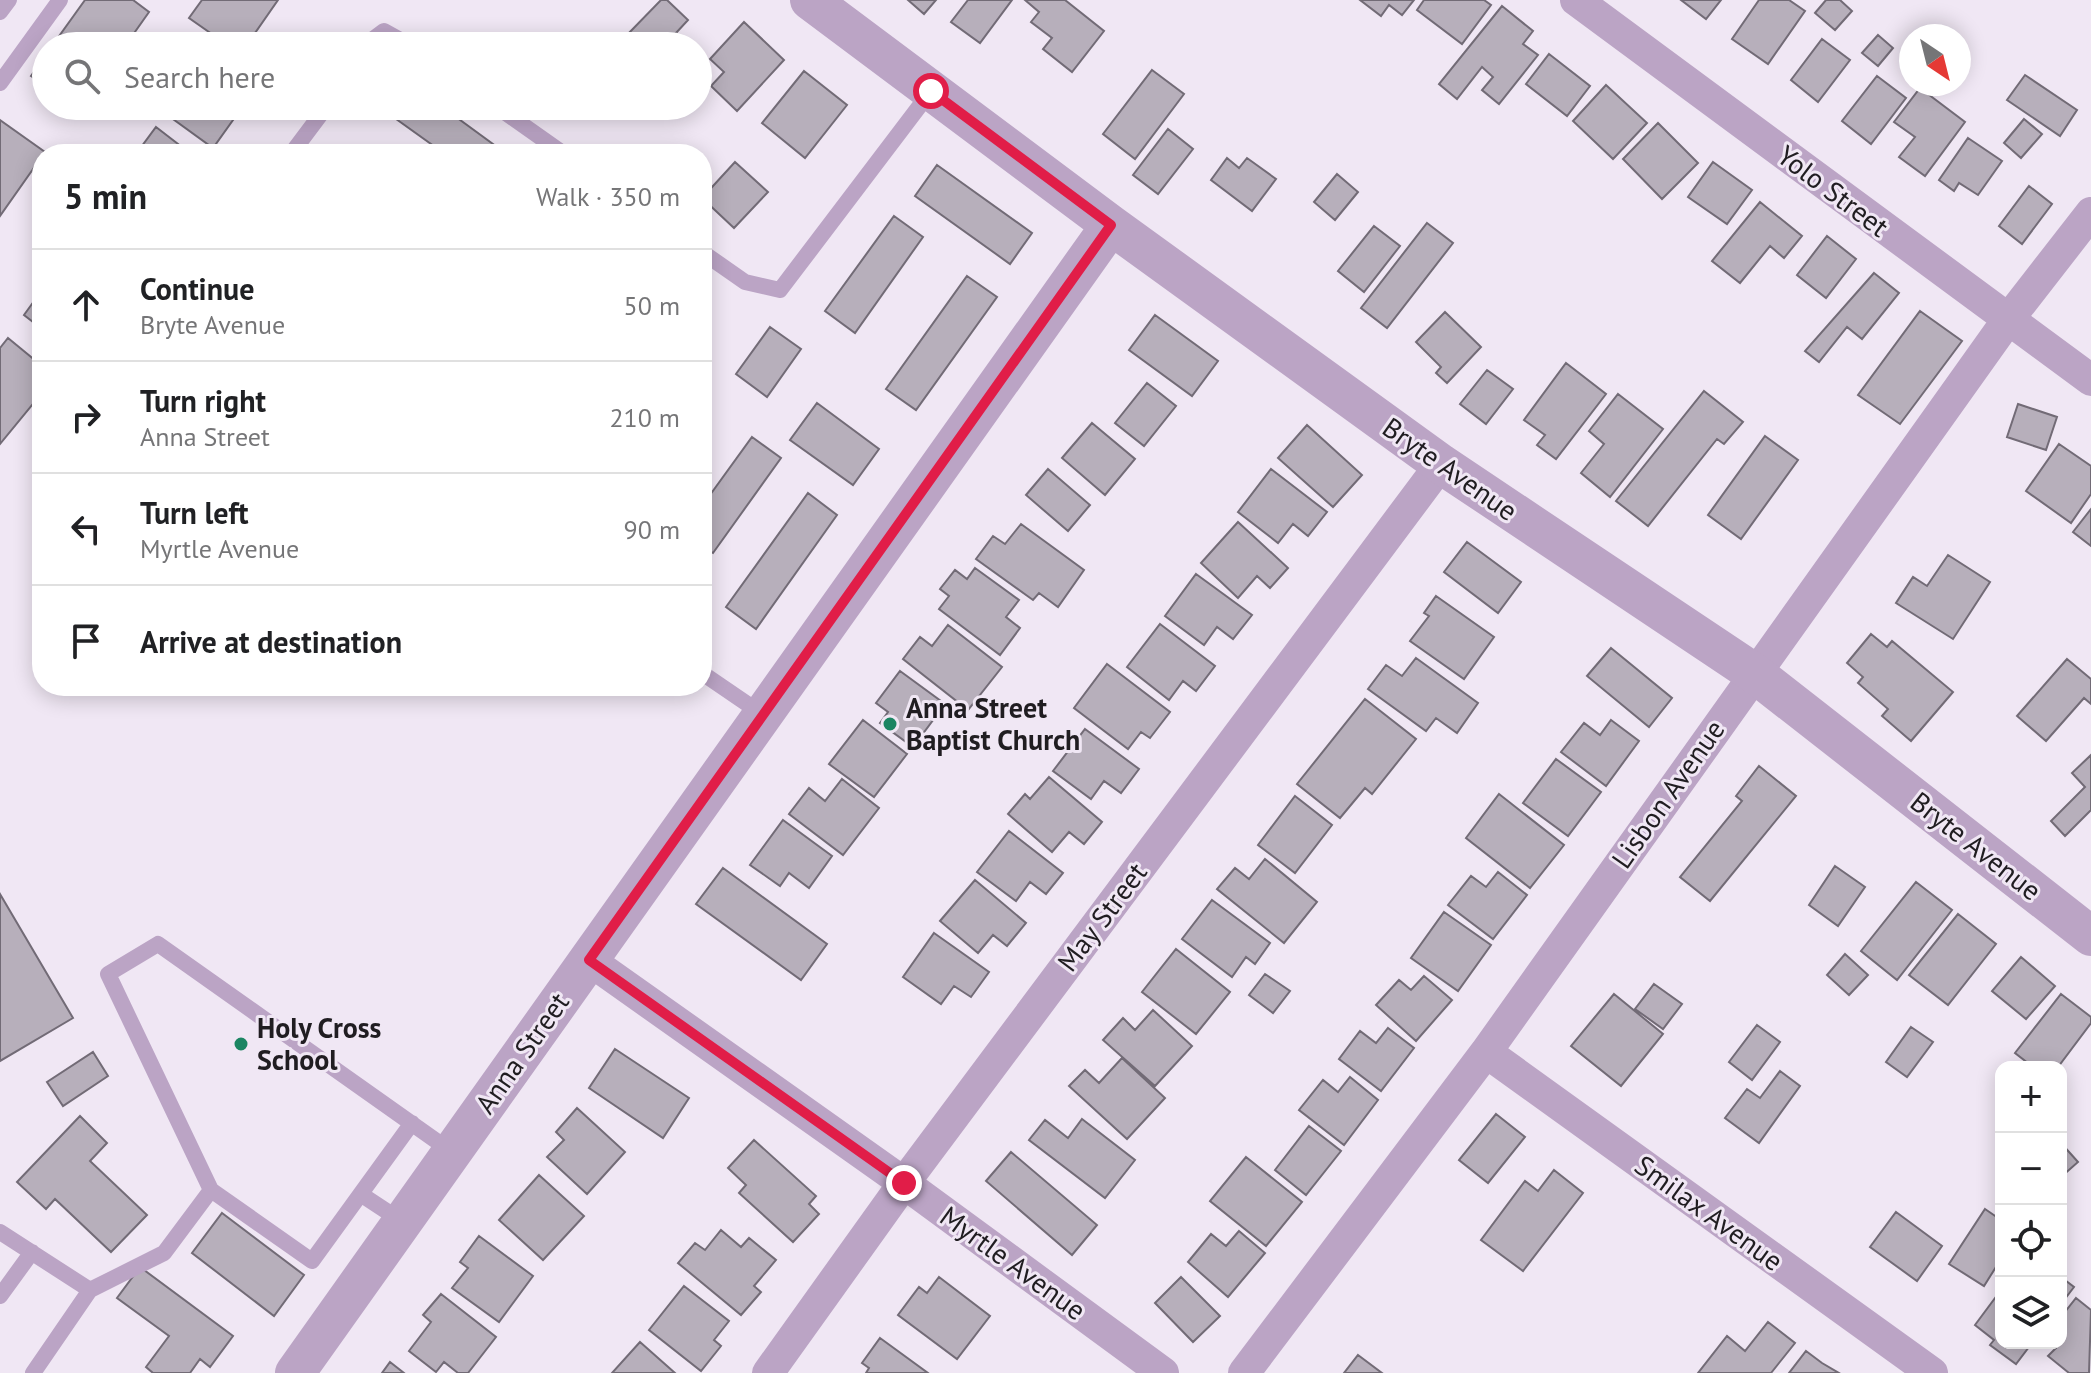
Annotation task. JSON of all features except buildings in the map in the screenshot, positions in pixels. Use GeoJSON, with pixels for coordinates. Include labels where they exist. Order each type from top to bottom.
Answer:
{"type":"FeatureCollection","features":[{"type":"Feature","properties":{"kind":"street","name":"Bryte Avenue"},"geometry":{"type":"LineString","coordinates":[[810,0],[1111,225],[1441,464],[1754,673],[2091,936]]}},
{"type":"Feature","properties":{"kind":"street","name":"Yolo Street"},"geometry":{"type":"LineString","coordinates":[[1576,0],[2091,380]]}},
{"type":"Feature","properties":{"kind":"street","name":"Lisbon Avenue"},"geometry":{"type":"LineString","coordinates":[[1244,1373],[1486,1052],[2007,321],[2091,213]]}},
{"type":"Feature","properties":{"kind":"street","name":"Anna Street"},"geometry":{"type":"LineString","coordinates":[[295,1373],[1111,225]]}},
{"type":"Feature","properties":{"kind":"street","name":"May Street"},"geometry":{"type":"LineString","coordinates":[[768,1373],[904,1183],[1441,464]]}},
{"type":"Feature","properties":{"kind":"street","name":"Myrtle Avenue"},"geometry":{"type":"LineString","coordinates":[[589,960],[904,1183],[1163,1373]]}},
{"type":"Feature","properties":{"kind":"street","name":"Smilax Avenue"},"geometry":{"type":"LineString","coordinates":[[1486,1052],[1932,1373]]}},
{"type":"Feature","properties":{"kind":"lane"},"geometry":{"type":"LineString","coordinates":[[0,12],[9,0]]}},
{"type":"Feature","properties":{"kind":"lane"},"geometry":{"type":"LineString","coordinates":[[37,32],[60,0]]}},
{"type":"Feature","properties":{"kind":"lane"},"geometry":{"type":"LineString","coordinates":[[0,83],[32,39]]}},
{"type":"Feature","properties":{"kind":"lane"},"geometry":{"type":"LineString","coordinates":[[712,259],[745,282],[780,290],[931,91]]}},
{"type":"Feature","properties":{"kind":"lane"},"geometry":{"type":"LineString","coordinates":[[298,144],[316,120]]}},
{"type":"Feature","properties":{"kind":"lane"},"geometry":{"type":"LineString","coordinates":[[516,120],[550,144]]}},
{"type":"Feature","properties":{"kind":"lane"},"geometry":{"type":"LineString","coordinates":[[712,680],[763,715]]}},
{"type":"Feature","properties":{"kind":"lane"},"geometry":{"type":"LineString","coordinates":[[412,1123],[312,1261],[211,1190],[108,974],[158,944],[412,1123],[452,1152]]}},
{"type":"Feature","properties":{"kind":"lane"},"geometry":{"type":"LineString","coordinates":[[33,1373],[90,1290],[164,1253],[211,1190]]}},
{"type":"Feature","properties":{"kind":"lane"},"geometry":{"type":"LineString","coordinates":[[362,1195],[403,1222]]}},
{"type":"Feature","properties":{"kind":"lane"},"geometry":{"type":"LineString","coordinates":[[0,1232],[90,1290]]}},
{"type":"Feature","properties":{"kind":"lane"},"geometry":{"type":"LineString","coordinates":[[0,1296],[32,1252]]}},
{"type":"Feature","properties":{"kind":"place","name":"Anna Street Baptist Church"},"geometry":{"type":"Point","coordinates":[890,724]}},
{"type":"Feature","properties":{"kind":"place","name":"Holy Cross School"},"geometry":{"type":"Point","coordinates":[241,1044]}},
{"type":"Feature","properties":{"kind":"route"},"geometry":{"type":"LineString","coordinates":[[904,1183],[589,960],[1111,225],[931,91]]}}]}
